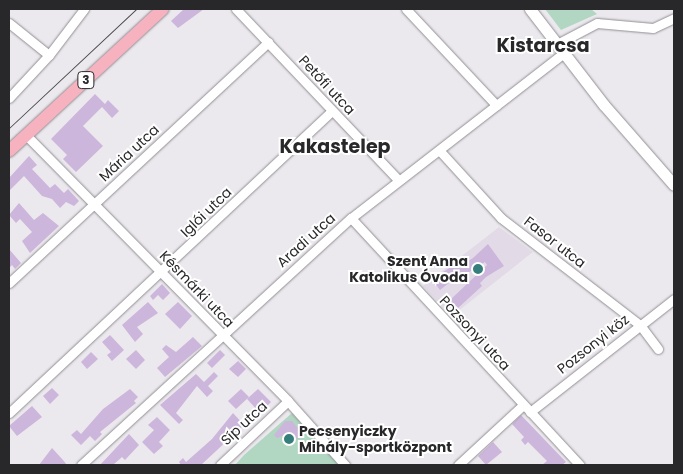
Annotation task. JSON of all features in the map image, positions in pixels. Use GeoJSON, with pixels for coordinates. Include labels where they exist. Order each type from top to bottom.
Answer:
{"type":"FeatureCollection","features":[{"type":"Feature","properties":{"kind":"main road","name":"3"},"geometry":{"type":"LineString","coordinates":[[9,151],[163,9]]}},
{"type":"Feature","properties":{"kind":"main road"},"geometry":{"type":"LineString","coordinates":[[530,9],[626,132],[674,186]]}},
{"type":"Feature","properties":{"kind":"street"},"geometry":{"type":"LineString","coordinates":[[9,98],[50,55],[84,9]]}},
{"type":"Feature","properties":{"kind":"street","name":"Petőfi utca"},"geometry":{"type":"LineString","coordinates":[[236,9],[398,180]]}},
{"type":"Feature","properties":{"kind":"street"},"geometry":{"type":"LineString","coordinates":[[406,9],[496,105]]}},
{"type":"Feature","properties":{"kind":"street","name":"Aradi utca"},"geometry":{"type":"LineString","coordinates":[[81,465],[351,218],[496,105],[560,49],[597,23],[653,28],[672,22]]}},
{"type":"Feature","properties":{"kind":"street"},"geometry":{"type":"LineString","coordinates":[[9,23],[50,55]]}},
{"type":"Feature","properties":{"kind":"street","name":"Mária utca"},"geometry":{"type":"LineString","coordinates":[[9,283],[268,42]]}},
{"type":"Feature","properties":{"kind":"street","name":"Iglói utca"},"geometry":{"type":"LineString","coordinates":[[9,413],[332,111]]}},
{"type":"Feature","properties":{"kind":"street","name":"Késmárki utca"},"geometry":{"type":"LineString","coordinates":[[26,135],[288,401],[344,465]]}},
{"type":"Feature","properties":{"kind":"street","name":"Fasor utca"},"geometry":{"type":"LineString","coordinates":[[439,150],[501,218],[640,325],[658,350]]}},
{"type":"Feature","properties":{"kind":"street","name":"Pozsonyi utca"},"geometry":{"type":"LineString","coordinates":[[351,218],[580,465]]}},
{"type":"Feature","properties":{"kind":"street","name":"Pozsonyi köz"},"geometry":{"type":"LineString","coordinates":[[458,465],[527,408],[674,299]]}},
{"type":"Feature","properties":{"kind":"street","name":"Síp utca"},"geometry":{"type":"LineString","coordinates":[[220,465],[288,401]]}},
{"type":"Feature","properties":{"kind":"shaded area","name":"Szent Anna Katolikus Óvoda"},"geometry":{"type":"Polygon","coordinates":[[[499,227],[533,252],[452,316],[423,286],[499,227]]]}},
{"type":"Feature","properties":{"kind":"green space"},"geometry":{"type":"Polygon","coordinates":[[[545,9],[591,9],[597,14],[561,30],[545,9]]]}},
{"type":"Feature","properties":{"kind":"green space","name":"Pecsenyiczky Mihály-sportközpont"},"geometry":{"type":"Polygon","coordinates":[[[292,413],[339,465],[235,465],[244,455],[292,413]]]}},
{"type":"Feature","properties":{"kind":"building"},"geometry":{"type":"Polygon","coordinates":[[[184,9],[204,9],[178,28],[171,21],[184,9]]]}},
{"type":"Feature","properties":{"kind":"building"},"geometry":{"type":"Polygon","coordinates":[[[95,94],[105,104],[108,100],[119,111],[112,118],[102,107],[83,126],[103,146],[76,172],[63,159],[67,155],[51,139],[95,94]]]}},
{"type":"Feature","properties":{"kind":"building"},"geometry":{"type":"Polygon","coordinates":[[[29,156],[37,165],[32,169],[50,188],[55,184],[64,193],[68,189],[79,201],[74,206],[66,202],[60,208],[52,199],[42,196],[24,176],[9,191],[9,178],[29,156]]]}},
{"type":"Feature","properties":{"kind":"building"},"geometry":{"type":"Polygon","coordinates":[[[19,203],[34,220],[43,213],[59,226],[30,253],[22,241],[32,232],[20,219],[16,223],[9,215],[19,203]]]}},
{"type":"Feature","properties":{"kind":"building"},"geometry":{"type":"Polygon","coordinates":[[[488,244],[504,266],[486,277],[480,283],[482,286],[457,309],[449,301],[487,265],[485,262],[460,278],[459,275],[440,290],[432,279],[462,260],[465,263],[473,258],[488,244]]]}},
{"type":"Feature","properties":{"kind":"building"},"geometry":{"type":"Polygon","coordinates":[[[9,249],[21,263],[15,269],[12,265],[9,268],[9,249]]]}},
{"type":"Feature","properties":{"kind":"building"},"geometry":{"type":"Polygon","coordinates":[[[162,284],[170,293],[163,300],[158,295],[153,300],[150,296],[162,284]]]}},
{"type":"Feature","properties":{"kind":"building"},"geometry":{"type":"Polygon","coordinates":[[[148,302],[158,313],[137,327],[143,334],[135,342],[122,325],[148,302]]]}},
{"type":"Feature","properties":{"kind":"building"},"geometry":{"type":"Polygon","coordinates":[[[178,302],[192,316],[180,329],[165,314],[178,302]]]}},
{"type":"Feature","properties":{"kind":"building"},"geometry":{"type":"Polygon","coordinates":[[[110,335],[124,350],[112,361],[107,355],[111,352],[102,342],[110,335]]]}},
{"type":"Feature","properties":{"kind":"building"},"geometry":{"type":"Polygon","coordinates":[[[193,337],[202,346],[165,377],[157,368],[169,357],[162,349],[166,345],[176,352],[193,337]]]}},
{"type":"Feature","properties":{"kind":"building"},"geometry":{"type":"Polygon","coordinates":[[[136,350],[145,360],[136,369],[126,359],[136,350]]]}},
{"type":"Feature","properties":{"kind":"building"},"geometry":{"type":"Polygon","coordinates":[[[220,350],[225,355],[212,368],[207,363],[220,350]]]}},
{"type":"Feature","properties":{"kind":"building"},"geometry":{"type":"Polygon","coordinates":[[[91,352],[98,359],[87,369],[81,362],[91,352]]]}},
{"type":"Feature","properties":{"kind":"building"},"geometry":{"type":"Polygon","coordinates":[[[238,361],[246,369],[238,377],[229,369],[238,361]]]}},
{"type":"Feature","properties":{"kind":"building"},"geometry":{"type":"Polygon","coordinates":[[[214,372],[218,376],[208,386],[213,391],[207,397],[197,386],[176,413],[183,420],[179,424],[160,405],[196,374],[204,382],[214,372]]]}},
{"type":"Feature","properties":{"kind":"building"},"geometry":{"type":"Polygon","coordinates":[[[52,388],[59,395],[50,404],[43,396],[52,388]]]}},
{"type":"Feature","properties":{"kind":"building"},"geometry":{"type":"Polygon","coordinates":[[[130,389],[138,397],[134,401],[136,403],[100,432],[102,434],[95,441],[90,436],[81,445],[71,435],[77,430],[81,434],[103,409],[130,389]]]}},
{"type":"Feature","properties":{"kind":"building"},"geometry":{"type":"Polygon","coordinates":[[[241,389],[249,397],[236,409],[228,401],[241,389]]]}},
{"type":"Feature","properties":{"kind":"building"},"geometry":{"type":"Polygon","coordinates":[[[258,389],[271,402],[260,413],[247,399],[258,389]]]}},
{"type":"Feature","properties":{"kind":"building"},"geometry":{"type":"Polygon","coordinates":[[[32,406],[42,417],[17,436],[9,426],[32,406]]]}},
{"type":"Feature","properties":{"kind":"building"},"geometry":{"type":"Polygon","coordinates":[[[233,413],[244,425],[201,465],[181,465],[179,462],[183,458],[186,462],[212,439],[233,413]]]}},
{"type":"Feature","properties":{"kind":"building"},"geometry":{"type":"Polygon","coordinates":[[[521,415],[566,462],[562,465],[542,465],[547,461],[528,442],[525,445],[521,440],[524,437],[512,424],[521,415]]]}},
{"type":"Feature","properties":{"kind":"building"},"geometry":{"type":"Polygon","coordinates":[[[157,417],[170,430],[159,442],[163,446],[154,454],[142,442],[154,430],[148,425],[157,417]]]}},
{"type":"Feature","properties":{"kind":"building"},"geometry":{"type":"Polygon","coordinates":[[[285,421],[292,421],[301,432],[298,439],[285,435],[277,438],[274,435],[285,421]]]}},
{"type":"Feature","properties":{"kind":"building"},"geometry":{"type":"Polygon","coordinates":[[[129,434],[139,445],[125,460],[122,457],[113,465],[100,465],[129,434]]]}},
{"type":"Feature","properties":{"kind":"building"},"geometry":{"type":"Polygon","coordinates":[[[493,442],[502,452],[486,465],[478,456],[493,442]]]}},
{"type":"Feature","properties":{"kind":"building"},"geometry":{"type":"Polygon","coordinates":[[[52,448],[63,460],[67,465],[39,465],[52,448]]]}},
{"type":"Feature","properties":{"kind":"tram line"},"geometry":{"type":"LineString","coordinates":[[9,128],[136,9]]}},
{"type":"Feature","properties":{"kind":"place","name":"Szent Anna Katolikus Óvoda"},"geometry":{"type":"Point","coordinates":[478,269]}},
{"type":"Feature","properties":{"kind":"place","name":"Pecsenyiczky Mihály-sportközpont"},"geometry":{"type":"Point","coordinates":[289,439]}},
{"type":"Feature","properties":{"kind":"district","name":"Kistarcsa"},"geometry":{"type":"Point","coordinates":[543,46]}},
{"type":"Feature","properties":{"kind":"district","name":"Kakastelep"},"geometry":{"type":"Point","coordinates":[335,147]}}]}
